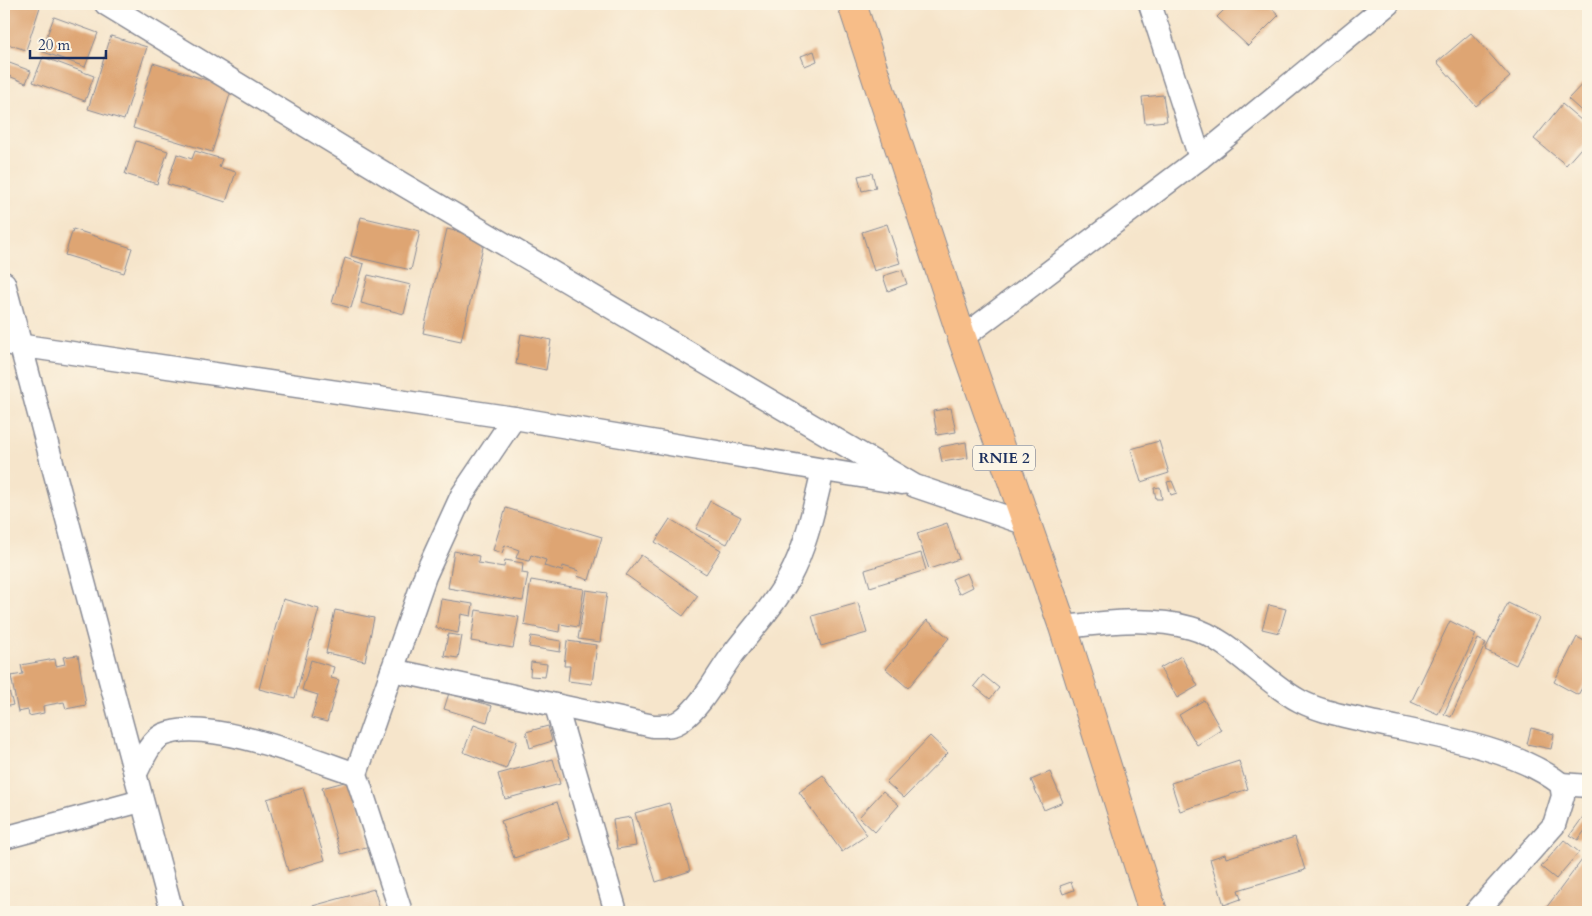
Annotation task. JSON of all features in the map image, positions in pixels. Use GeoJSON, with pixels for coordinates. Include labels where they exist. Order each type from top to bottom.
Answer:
{"type":"FeatureCollection","features":[{"type":"Feature","properties":{"kind":"highway","name":"RNIE 2"},"geometry":{"type":"LineString","coordinates":[[852,4],[962,338],[1063,627],[1153,912]]}},
{"type":"Feature","properties":{"kind":"street"},"geometry":{"type":"LineString","coordinates":[[106,4],[402,184],[915,486]]}},
{"type":"Feature","properties":{"kind":"street"},"geometry":{"type":"LineString","coordinates":[[1150,4],[1200,158]]}},
{"type":"Feature","properties":{"kind":"street"},"geometry":{"type":"LineString","coordinates":[[962,338],[1200,158],[1388,4]]}},
{"type":"Feature","properties":{"kind":"street"},"geometry":{"type":"LineString","coordinates":[[4,283],[11,343],[135,775],[172,912]]}},
{"type":"Feature","properties":{"kind":"street"},"geometry":{"type":"LineString","coordinates":[[11,343],[514,418],[915,486],[1027,524]]}},
{"type":"Feature","properties":{"kind":"street"},"geometry":{"type":"LineString","coordinates":[[401,912],[356,774],[425,576],[462,495],[514,418]]}},
{"type":"Feature","properties":{"kind":"street"},"geometry":{"type":"LineString","coordinates":[[392,670],[653,726],[668,726],[681,721],[694,708],[732,655],[770,609],[789,578],[806,541],[823,470]]}},
{"type":"Feature","properties":{"kind":"street"},"geometry":{"type":"LineString","coordinates":[[1063,627],[1136,620],[1191,628],[1218,641],[1300,701],[1329,712],[1503,754],[1547,773],[1561,784],[1588,786]]}},
{"type":"Feature","properties":{"kind":"street"},"geometry":{"type":"LineString","coordinates":[[556,706],[616,912]]}},
{"type":"Feature","properties":{"kind":"street"},"geometry":{"type":"LineString","coordinates":[[135,775],[150,747],[162,736],[179,730],[215,732],[356,774]]}},
{"type":"Feature","properties":{"kind":"street"},"geometry":{"type":"LineString","coordinates":[[1476,912],[1554,825],[1563,796],[1561,784]]}},
{"type":"Feature","properties":{"kind":"street"},"geometry":{"type":"LineString","coordinates":[[4,838],[141,801]]}},
{"type":"Feature","properties":{"kind":"building"},"geometry":{"type":"Polygon","coordinates":[[[4,4],[41,4],[26,50],[4,43],[4,4]]]}},
{"type":"Feature","properties":{"kind":"building"},"geometry":{"type":"Polygon","coordinates":[[[1230,4],[1267,4],[1279,15],[1248,46],[1217,17],[1230,4]]]}},
{"type":"Feature","properties":{"kind":"building"},"geometry":{"type":"Polygon","coordinates":[[[54,17],[98,33],[85,67],[41,51],[54,17]]]}},
{"type":"Feature","properties":{"kind":"building"},"geometry":{"type":"Polygon","coordinates":[[[1471,33],[1510,77],[1476,106],[1437,62],[1471,33]]]}},
{"type":"Feature","properties":{"kind":"building"},"geometry":{"type":"Polygon","coordinates":[[[111,36],[147,47],[124,120],[88,109],[111,36]]]}},
{"type":"Feature","properties":{"kind":"building"},"geometry":{"type":"Polygon","coordinates":[[[814,51],[817,61],[805,66],[801,56],[814,51]]]}},
{"type":"Feature","properties":{"kind":"building"},"geometry":{"type":"Polygon","coordinates":[[[43,57],[94,76],[85,101],[33,82],[43,57]]]}},
{"type":"Feature","properties":{"kind":"building"},"geometry":{"type":"Polygon","coordinates":[[[4,61],[31,71],[26,83],[4,74],[4,61]]]}},
{"type":"Feature","properties":{"kind":"building"},"geometry":{"type":"Polygon","coordinates":[[[153,63],[232,88],[212,152],[133,128],[153,63]]]}},
{"type":"Feature","properties":{"kind":"building"},"geometry":{"type":"Polygon","coordinates":[[[1588,78],[1588,117],[1568,99],[1588,78]]]}},
{"type":"Feature","properties":{"kind":"building"},"geometry":{"type":"Polygon","coordinates":[[[1163,95],[1167,121],[1145,123],[1142,97],[1163,95]]]}},
{"type":"Feature","properties":{"kind":"building"},"geometry":{"type":"Polygon","coordinates":[[[1562,104],[1588,126],[1588,140],[1566,165],[1534,139],[1562,104]]]}},
{"type":"Feature","properties":{"kind":"building"},"geometry":{"type":"Polygon","coordinates":[[[136,141],[168,151],[157,184],[125,174],[136,141]]]}},
{"type":"Feature","properties":{"kind":"building"},"geometry":{"type":"Polygon","coordinates":[[[195,151],[222,159],[219,167],[236,172],[226,202],[167,184],[177,154],[192,159],[195,151]]]}},
{"type":"Feature","properties":{"kind":"building"},"geometry":{"type":"Polygon","coordinates":[[[872,173],[876,188],[862,191],[858,176],[872,173]]]}},
{"type":"Feature","properties":{"kind":"building"},"geometry":{"type":"Polygon","coordinates":[[[361,217],[420,231],[411,270],[351,256],[361,217]]]}},
{"type":"Feature","properties":{"kind":"building"},"geometry":{"type":"Polygon","coordinates":[[[887,224],[900,263],[874,271],[862,232],[887,224]]]}},
{"type":"Feature","properties":{"kind":"building"},"geometry":{"type":"Polygon","coordinates":[[[73,229],[132,248],[124,273],[65,255],[73,229]]]}},
{"type":"Feature","properties":{"kind":"building"},"geometry":{"type":"Polygon","coordinates":[[[447,229],[485,238],[461,341],[423,333],[447,229]]]}},
{"type":"Feature","properties":{"kind":"building"},"geometry":{"type":"Polygon","coordinates":[[[345,258],[364,264],[351,308],[332,303],[345,258]]]}},
{"type":"Feature","properties":{"kind":"building"},"geometry":{"type":"Polygon","coordinates":[[[902,270],[907,284],[888,291],[883,276],[902,270]]]}},
{"type":"Feature","properties":{"kind":"building"},"geometry":{"type":"Polygon","coordinates":[[[368,275],[411,285],[404,314],[361,303],[368,275]]]}},
{"type":"Feature","properties":{"kind":"building"},"geometry":{"type":"Polygon","coordinates":[[[521,334],[551,340],[546,370],[516,364],[521,334]]]}},
{"type":"Feature","properties":{"kind":"building"},"geometry":{"type":"Polygon","coordinates":[[[951,408],[956,432],[937,435],[933,411],[951,408]]]}},
{"type":"Feature","properties":{"kind":"building"},"geometry":{"type":"Polygon","coordinates":[[[1159,441],[1169,473],[1141,482],[1131,449],[1159,441]]]}},
{"type":"Feature","properties":{"kind":"building"},"geometry":{"type":"Polygon","coordinates":[[[966,442],[968,458],[942,462],[939,447],[966,442]]]}},
{"type":"Feature","properties":{"kind":"building"},"geometry":{"type":"Polygon","coordinates":[[[1172,481],[1177,493],[1171,495],[1167,482],[1172,481]]]}},
{"type":"Feature","properties":{"kind":"building"},"geometry":{"type":"Polygon","coordinates":[[[1160,487],[1162,499],[1156,499],[1154,488],[1160,487]]]}},
{"type":"Feature","properties":{"kind":"building"},"geometry":{"type":"Polygon","coordinates":[[[710,501],[741,517],[727,544],[696,529],[710,501]]]}},
{"type":"Feature","properties":{"kind":"building"},"geometry":{"type":"Polygon","coordinates":[[[506,508],[602,537],[589,580],[577,576],[579,571],[563,566],[562,571],[544,566],[546,560],[531,555],[529,561],[516,558],[519,550],[505,545],[502,553],[493,550],[506,508]]]}},
{"type":"Feature","properties":{"kind":"building"},"geometry":{"type":"Polygon","coordinates":[[[670,519],[721,550],[706,574],[655,542],[670,519]]]}},
{"type":"Feature","properties":{"kind":"building"},"geometry":{"type":"Polygon","coordinates":[[[947,523],[959,559],[929,569],[917,533],[947,523]]]}},
{"type":"Feature","properties":{"kind":"building"},"geometry":{"type":"Polygon","coordinates":[[[454,551],[479,556],[478,563],[504,567],[505,560],[523,563],[522,573],[528,574],[523,601],[448,588],[454,551]]]}},
{"type":"Feature","properties":{"kind":"building"},"geometry":{"type":"Polygon","coordinates":[[[921,553],[926,570],[870,587],[865,570],[921,553]]]}},
{"type":"Feature","properties":{"kind":"building"},"geometry":{"type":"Polygon","coordinates":[[[641,555],[698,596],[683,616],[626,575],[641,555]]]}},
{"type":"Feature","properties":{"kind":"building"},"geometry":{"type":"Polygon","coordinates":[[[967,573],[973,587],[959,594],[952,579],[967,573]]]}},
{"type":"Feature","properties":{"kind":"building"},"geometry":{"type":"Polygon","coordinates":[[[531,580],[584,589],[578,627],[560,624],[559,632],[524,625],[531,580]]]}},
{"type":"Feature","properties":{"kind":"building"},"geometry":{"type":"Polygon","coordinates":[[[586,590],[607,593],[600,642],[578,639],[586,590]]]}},
{"type":"Feature","properties":{"kind":"building"},"geometry":{"type":"Polygon","coordinates":[[[283,599],[319,609],[295,698],[259,689],[283,599]]]}},
{"type":"Feature","properties":{"kind":"building"},"geometry":{"type":"Polygon","coordinates":[[[441,599],[473,604],[471,616],[461,614],[458,633],[436,628],[441,599]]]}},
{"type":"Feature","properties":{"kind":"building"},"geometry":{"type":"Polygon","coordinates":[[[858,603],[867,633],[821,646],[812,616],[858,603]]]}},
{"type":"Feature","properties":{"kind":"building"},"geometry":{"type":"Polygon","coordinates":[[[1508,603],[1539,618],[1516,665],[1485,650],[1508,603]]]}},
{"type":"Feature","properties":{"kind":"building"},"geometry":{"type":"Polygon","coordinates":[[[1269,605],[1286,609],[1279,633],[1262,629],[1269,605]]]}},
{"type":"Feature","properties":{"kind":"building"},"geometry":{"type":"Polygon","coordinates":[[[335,610],[374,618],[365,661],[326,653],[335,610]]]}},
{"type":"Feature","properties":{"kind":"building"},"geometry":{"type":"Polygon","coordinates":[[[476,610],[519,617],[513,648],[471,641],[476,610]]]}},
{"type":"Feature","properties":{"kind":"building"},"geometry":{"type":"Polygon","coordinates":[[[927,620],[949,638],[908,688],[886,669],[927,620]]]}},
{"type":"Feature","properties":{"kind":"building"},"geometry":{"type":"Polygon","coordinates":[[[1450,621],[1476,634],[1438,714],[1411,702],[1450,621]]]}},
{"type":"Feature","properties":{"kind":"building"},"geometry":{"type":"Polygon","coordinates":[[[448,634],[462,636],[458,658],[444,656],[448,634]]]}},
{"type":"Feature","properties":{"kind":"building"},"geometry":{"type":"Polygon","coordinates":[[[531,636],[561,641],[560,652],[529,647],[531,636]]]}},
{"type":"Feature","properties":{"kind":"building"},"geometry":{"type":"Polygon","coordinates":[[[1577,637],[1588,643],[1585,648],[1588,649],[1588,677],[1578,695],[1554,682],[1577,637]]]}},
{"type":"Feature","properties":{"kind":"building"},"geometry":{"type":"Polygon","coordinates":[[[1478,639],[1486,643],[1451,717],[1444,714],[1478,639]]]}},
{"type":"Feature","properties":{"kind":"building"},"geometry":{"type":"Polygon","coordinates":[[[567,641],[597,645],[592,684],[568,681],[570,666],[564,666],[567,641]]]}},
{"type":"Feature","properties":{"kind":"building"},"geometry":{"type":"Polygon","coordinates":[[[78,655],[86,705],[66,709],[64,702],[43,706],[44,713],[29,716],[28,710],[18,712],[11,676],[23,674],[21,665],[55,659],[56,666],[65,664],[63,657],[78,655]]]}},
{"type":"Feature","properties":{"kind":"building"},"geometry":{"type":"Polygon","coordinates":[[[1181,656],[1198,686],[1177,698],[1160,668],[1181,656]]]}},
{"type":"Feature","properties":{"kind":"building"},"geometry":{"type":"Polygon","coordinates":[[[311,660],[334,667],[331,678],[339,680],[327,722],[311,718],[318,695],[302,690],[311,660]]]}},
{"type":"Feature","properties":{"kind":"building"},"geometry":{"type":"Polygon","coordinates":[[[531,662],[547,664],[545,677],[530,676],[531,662]]]}},
{"type":"Feature","properties":{"kind":"building"},"geometry":{"type":"Polygon","coordinates":[[[4,673],[13,705],[4,707],[4,673]]]}},
{"type":"Feature","properties":{"kind":"building"},"geometry":{"type":"Polygon","coordinates":[[[983,675],[999,688],[990,699],[974,686],[983,675]]]}},
{"type":"Feature","properties":{"kind":"building"},"geometry":{"type":"Polygon","coordinates":[[[449,693],[492,706],[487,722],[444,709],[449,693]]]}},
{"type":"Feature","properties":{"kind":"building"},"geometry":{"type":"Polygon","coordinates":[[[1204,700],[1221,730],[1197,745],[1179,715],[1204,700]]]}},
{"type":"Feature","properties":{"kind":"building"},"geometry":{"type":"Polygon","coordinates":[[[474,725],[517,741],[506,769],[463,752],[474,725]]]}},
{"type":"Feature","properties":{"kind":"building"},"geometry":{"type":"Polygon","coordinates":[[[548,726],[552,741],[530,748],[526,732],[548,726]]]}},
{"type":"Feature","properties":{"kind":"building"},"geometry":{"type":"Polygon","coordinates":[[[1531,728],[1554,734],[1551,749],[1527,744],[1531,728]]]}},
{"type":"Feature","properties":{"kind":"building"},"geometry":{"type":"Polygon","coordinates":[[[930,736],[948,753],[904,798],[886,782],[930,736]]]}},
{"type":"Feature","properties":{"kind":"building"},"geometry":{"type":"Polygon","coordinates":[[[553,759],[560,784],[505,799],[498,774],[553,759]]]}},
{"type":"Feature","properties":{"kind":"building"},"geometry":{"type":"Polygon","coordinates":[[[1239,761],[1248,789],[1180,811],[1171,783],[1239,761]]]}},
{"type":"Feature","properties":{"kind":"building"},"geometry":{"type":"Polygon","coordinates":[[[1050,772],[1063,802],[1044,810],[1031,780],[1050,772]]]}},
{"type":"Feature","properties":{"kind":"building"},"geometry":{"type":"Polygon","coordinates":[[[823,775],[867,835],[842,852],[799,792],[823,775]]]}},
{"type":"Feature","properties":{"kind":"building"},"geometry":{"type":"Polygon","coordinates":[[[352,780],[370,846],[341,854],[322,788],[352,780]]]}},
{"type":"Feature","properties":{"kind":"building"},"geometry":{"type":"Polygon","coordinates":[[[303,788],[325,860],[288,871],[267,799],[303,788]]]}},
{"type":"Feature","properties":{"kind":"building"},"geometry":{"type":"Polygon","coordinates":[[[883,791],[899,805],[875,832],[859,817],[883,791]]]}},
{"type":"Feature","properties":{"kind":"building"},"geometry":{"type":"Polygon","coordinates":[[[557,802],[570,839],[514,858],[501,821],[557,802]]]}},
{"type":"Feature","properties":{"kind":"building"},"geometry":{"type":"Polygon","coordinates":[[[669,803],[690,871],[656,882],[635,813],[669,803]]]}},
{"type":"Feature","properties":{"kind":"building"},"geometry":{"type":"Polygon","coordinates":[[[1588,810],[1588,826],[1578,840],[1570,835],[1588,810]]]}},
{"type":"Feature","properties":{"kind":"building"},"geometry":{"type":"Polygon","coordinates":[[[631,817],[636,846],[617,849],[613,820],[631,817]]]}},
{"type":"Feature","properties":{"kind":"building"},"geometry":{"type":"Polygon","coordinates":[[[1295,837],[1305,870],[1238,890],[1241,899],[1224,905],[1210,859],[1225,854],[1226,858],[1295,837]]]}},
{"type":"Feature","properties":{"kind":"building"},"geometry":{"type":"Polygon","coordinates":[[[1564,840],[1579,852],[1556,879],[1541,867],[1564,840]]]}},
{"type":"Feature","properties":{"kind":"building"},"geometry":{"type":"Polygon","coordinates":[[[1588,852],[1588,912],[1551,912],[1546,908],[1588,852]]]}},
{"type":"Feature","properties":{"kind":"building"},"geometry":{"type":"Polygon","coordinates":[[[1071,882],[1074,890],[1063,894],[1060,886],[1071,882]]]}},
{"type":"Feature","properties":{"kind":"building"},"geometry":{"type":"Polygon","coordinates":[[[374,889],[381,912],[298,912],[298,910],[374,889]]]}}]}
